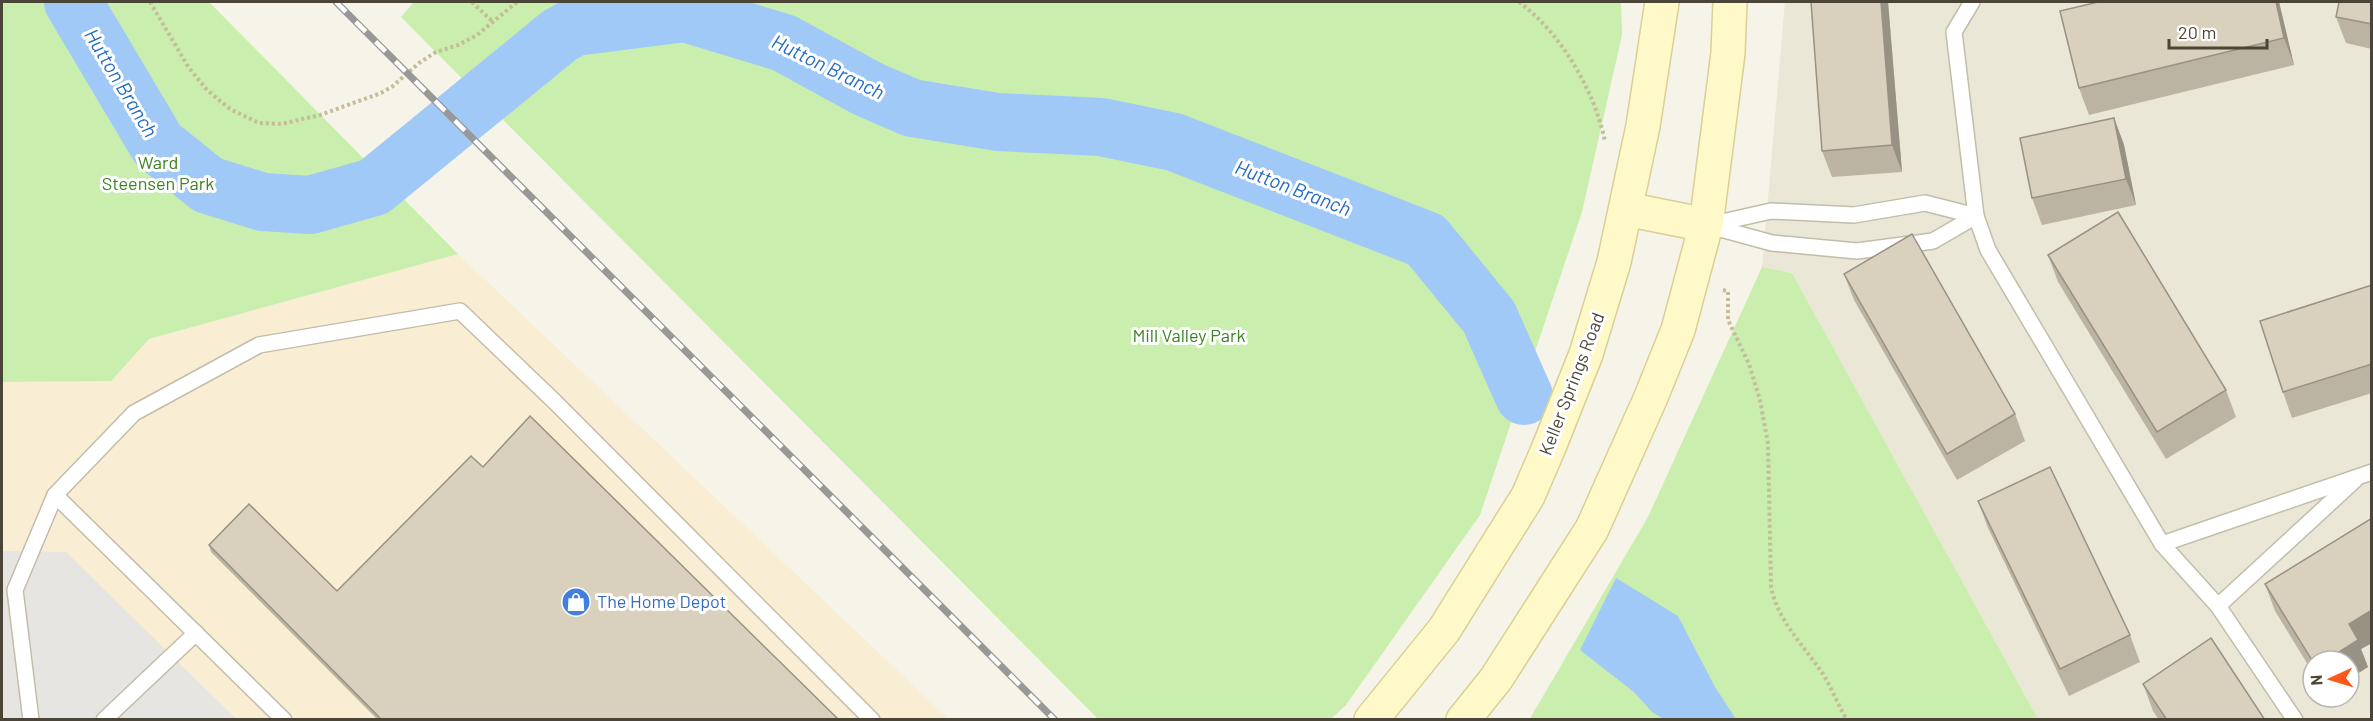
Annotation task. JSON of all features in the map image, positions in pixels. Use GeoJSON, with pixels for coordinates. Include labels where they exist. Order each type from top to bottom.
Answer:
{"type":"FeatureCollection","features":[{"type":"Feature","properties":{"kind":"main road","name":"Keller Springs Road"},"geometry":{"type":"LineString","coordinates":[[1371,720],[1444,630],[1528,496],[1586,354],[1614,262],[1626,209],[1643,126],[1662,2]]}},
{"type":"Feature","properties":{"kind":"main road"},"geometry":{"type":"LineString","coordinates":[[1462,720],[1496,679],[1592,529],[1652,397],[1678,330],[1706,225],[1728,53],[1730,2]]}},
{"type":"Feature","properties":{"kind":"main road"},"geometry":{"type":"LineString","coordinates":[[1626,209],[1706,225]]}},
{"type":"Feature","properties":{"kind":"lane"},"geometry":{"type":"LineString","coordinates":[[1972,2],[1954,32],[1976,216],[1988,250],[2162,544],[2218,606],[2295,720]]}},
{"type":"Feature","properties":{"kind":"lane"},"geometry":{"type":"LineString","coordinates":[[1706,225],[1771,211],[1854,215],[1925,203],[1976,216]]}},
{"type":"Feature","properties":{"kind":"lane"},"geometry":{"type":"LineString","coordinates":[[1706,225],[1772,243],[1857,251],[1933,241],[1976,216]]}},
{"type":"Feature","properties":{"kind":"lane"},"geometry":{"type":"LineString","coordinates":[[31,720],[15,590],[55,495],[134,413],[259,345],[460,311],[555,402],[872,720]]}},
{"type":"Feature","properties":{"kind":"lane"},"geometry":{"type":"LineString","coordinates":[[2162,544],[2365,474]]}},
{"type":"Feature","properties":{"kind":"lane"},"geometry":{"type":"LineString","coordinates":[[2218,606],[2365,474]]}},
{"type":"Feature","properties":{"kind":"lane"},"geometry":{"type":"LineString","coordinates":[[55,495],[284,720]]}},
{"type":"Feature","properties":{"kind":"lane"},"geometry":{"type":"LineString","coordinates":[[104,720],[196,633]]}},
{"type":"Feature","properties":{"kind":"path"},"geometry":{"type":"LineString","coordinates":[[150,2],[189,68],[207,90],[230,109],[259,123],[281,124],[320,115],[381,93],[393,86],[418,63],[436,52],[458,45],[477,35],[517,2]]}},
{"type":"Feature","properties":{"kind":"path"},"geometry":{"type":"LineString","coordinates":[[472,2],[493,22]]}},
{"type":"Feature","properties":{"kind":"path"},"geometry":{"type":"LineString","coordinates":[[1520,2],[1536,14],[1562,45],[1580,76],[1602,129],[1606,148]]}},
{"type":"Feature","properties":{"kind":"path"},"geometry":{"type":"LineString","coordinates":[[1728,291],[1728,320],[1749,364],[1760,400],[1768,444],[1771,586],[1774,601],[1822,674],[1847,720]]}},
{"type":"Feature","properties":{"kind":"shaded area"},"geometry":{"type":"Polygon","coordinates":[[[1785,2],[2371,2],[2371,719],[2038,719],[1792,273],[1762,267],[1785,2]]]}},
{"type":"Feature","properties":{"kind":"shaded area"},"geometry":{"type":"Polygon","coordinates":[[[458,254],[949,719],[2,719],[2,382],[111,381],[149,339],[458,254]]]}},
{"type":"Feature","properties":{"kind":"shaded area"},"geometry":{"type":"Polygon","coordinates":[[[2,551],[66,552],[236,719],[2,720],[2,551]]]}},
{"type":"Feature","properties":{"kind":"green space","name":"Ward Steensen Park"},"geometry":{"type":"Polygon","coordinates":[[[2,2],[209,2],[458,254],[149,339],[111,381],[2,382],[2,2]]]}},
{"type":"Feature","properties":{"kind":"green space","name":"Mill Valley Park"},"geometry":{"type":"Polygon","coordinates":[[[414,2],[1621,2],[1622,35],[1582,212],[1480,515],[1346,705],[1331,719],[1099,720],[401,17],[414,2]]]}},
{"type":"Feature","properties":{"kind":"green space"},"geometry":{"type":"Polygon","coordinates":[[[1762,267],[1792,273],[2038,719],[1529,720],[1648,517],[1762,267]]]}},
{"type":"Feature","properties":{"kind":"water"},"geometry":{"type":"Polygon","coordinates":[[[1616,578],[1678,616],[1715,687],[1736,719],[1664,719],[1652,712],[1634,692],[1580,650],[1616,578]]]}},
{"type":"Feature","properties":{"kind":"building"},"geometry":{"type":"Polygon","coordinates":[[[1811,2],[1881,2],[1892,145],[1822,151],[1811,2]]]}},
{"type":"Feature","properties":{"kind":"building"},"geometry":{"type":"Polygon","coordinates":[[[2098,2],[2276,2],[2284,38],[2079,88],[2060,11],[2098,2]]]}},
{"type":"Feature","properties":{"kind":"building"},"geometry":{"type":"Polygon","coordinates":[[[2339,2],[2372,2],[2372,24],[2336,17],[2339,2]]]}},
{"type":"Feature","properties":{"kind":"building"},"geometry":{"type":"Polygon","coordinates":[[[2114,118],[2126,179],[2032,198],[2020,138],[2114,118]]]}},
{"type":"Feature","properties":{"kind":"building"},"geometry":{"type":"Polygon","coordinates":[[[2118,212],[2226,390],[2157,432],[2048,255],[2118,212]]]}},
{"type":"Feature","properties":{"kind":"building"},"geometry":{"type":"Polygon","coordinates":[[[1912,234],[2015,414],[1947,454],[1844,274],[1912,234]]]}},
{"type":"Feature","properties":{"kind":"building"},"geometry":{"type":"Polygon","coordinates":[[[2372,285],[2372,364],[2283,392],[2260,321],[2372,285]]]}},
{"type":"Feature","properties":{"kind":"building","name":"The Home Depot"},"geometry":{"type":"Polygon","coordinates":[[[530,416],[839,720],[382,720],[209,545],[249,504],[337,591],[471,456],[483,467],[530,416]]]}},
{"type":"Feature","properties":{"kind":"building"},"geometry":{"type":"Polygon","coordinates":[[[2050,467],[2130,635],[2060,669],[1978,501],[2050,467]]]}},
{"type":"Feature","properties":{"kind":"building"},"geometry":{"type":"Polygon","coordinates":[[[2372,518],[2372,610],[2349,624],[2358,640],[2344,649],[2305,649],[2265,584],[2372,518]]]}},
{"type":"Feature","properties":{"kind":"building"},"geometry":{"type":"Polygon","coordinates":[[[2211,638],[2265,720],[2167,720],[2143,684],[2211,638]]]}},
{"type":"Feature","properties":{"kind":"waterway","name":"Hutton Branch"},"geometry":{"type":"LineString","coordinates":[[73,2],[158,145],[208,185],[263,202],[310,205],[374,187],[560,35],[575,27],[685,13],[784,43],[868,89],[912,108],[998,122],[1101,127],[1174,142],[1426,240],[1489,317],[1524,396]]}},
{"type":"Feature","properties":{"kind":"railway"},"geometry":{"type":"LineString","coordinates":[[336,2],[1055,720]]}},
{"type":"Feature","properties":{"kind":"place","name":"The Home Depot"},"geometry":{"type":"Point","coordinates":[576,602]}}]}
